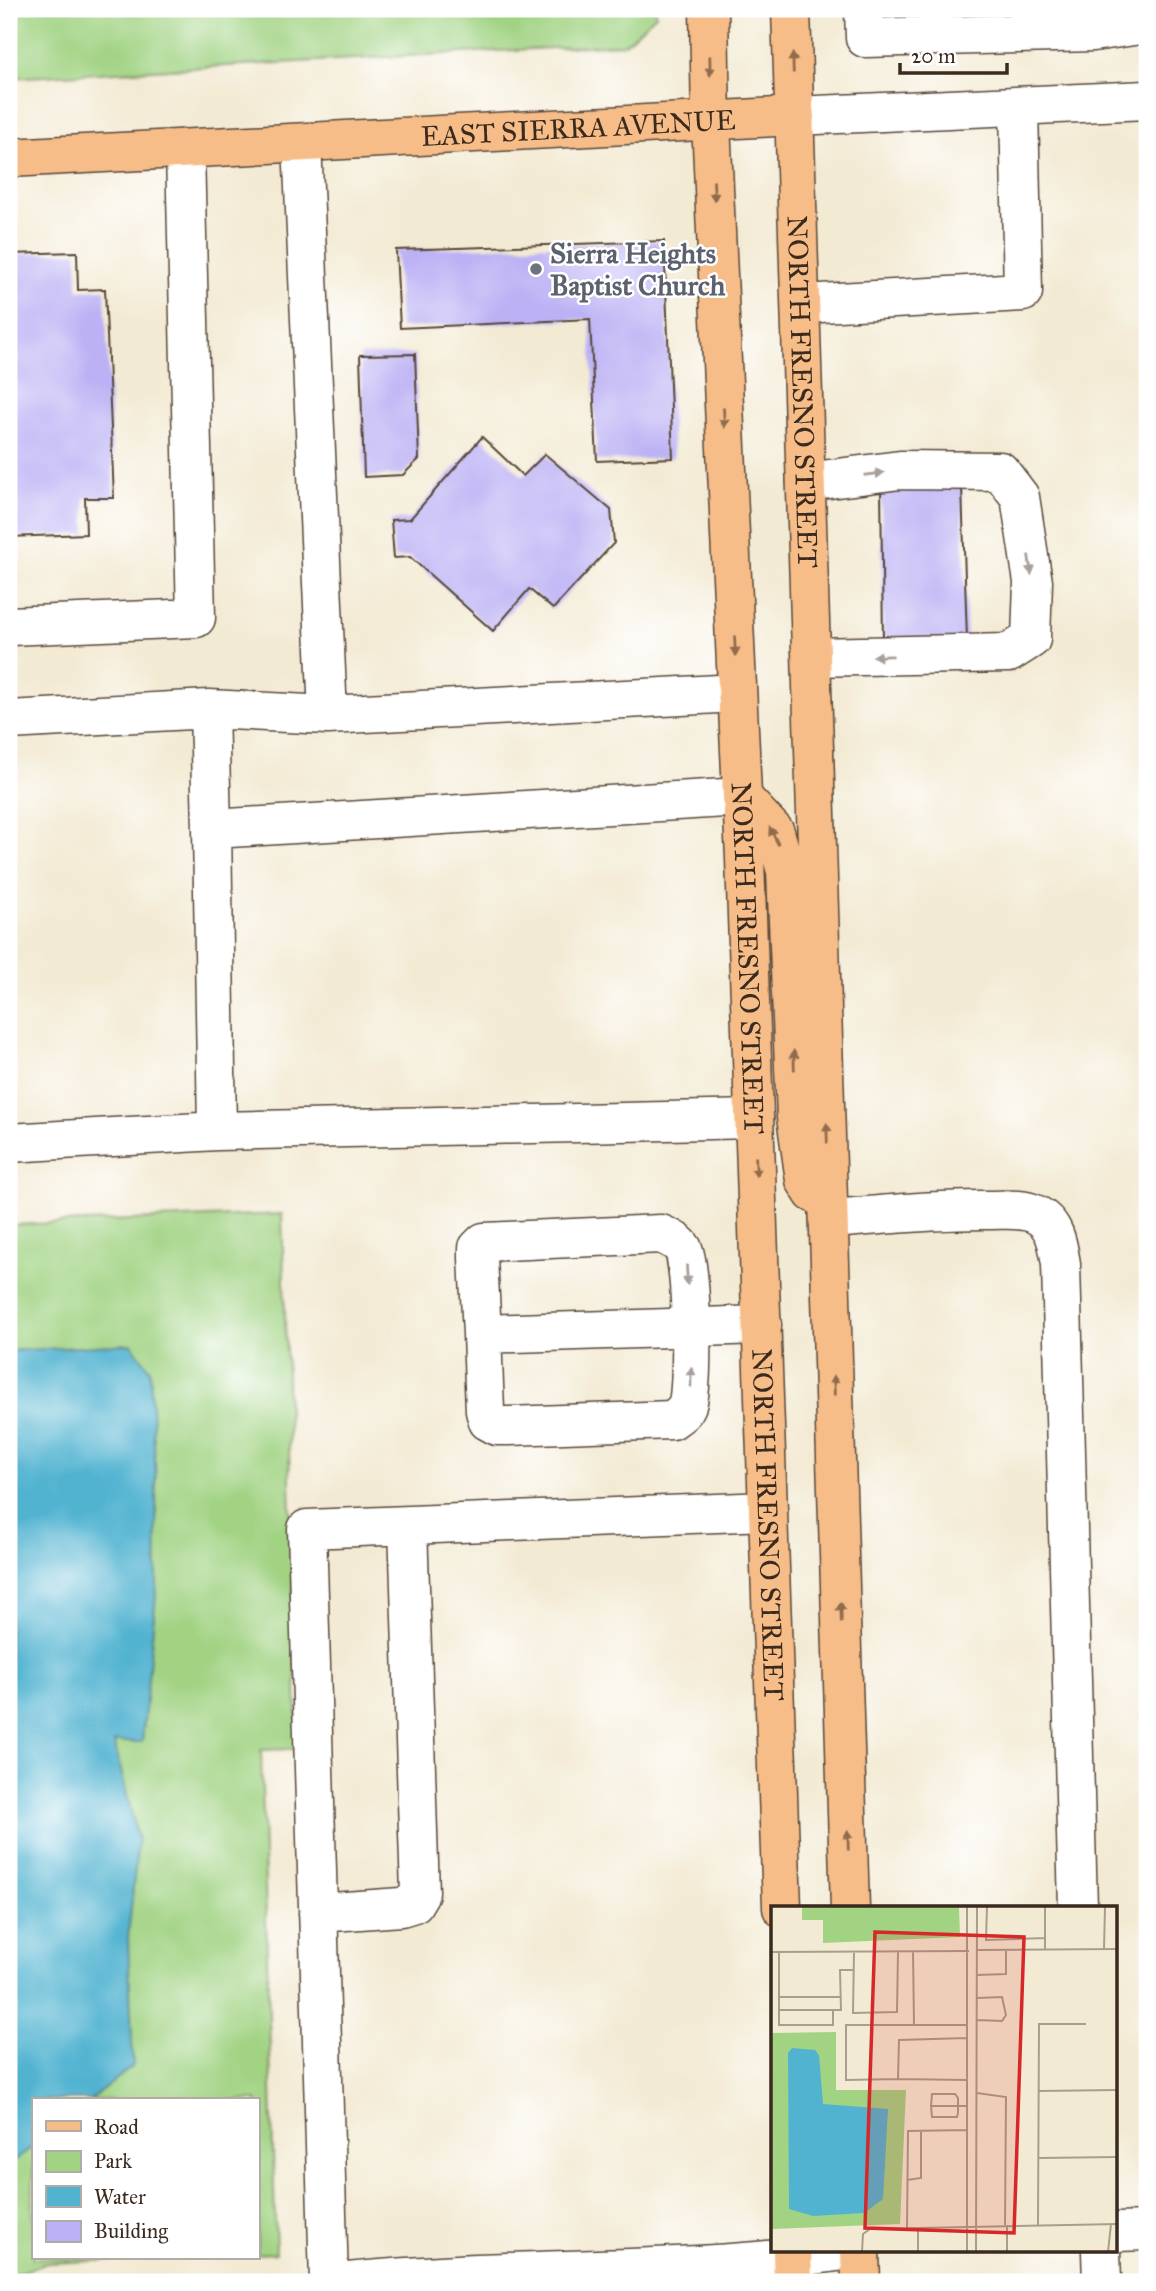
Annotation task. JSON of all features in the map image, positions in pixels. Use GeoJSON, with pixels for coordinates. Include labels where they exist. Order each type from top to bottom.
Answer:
{"type":"FeatureCollection","features":[{"type":"Feature","properties":{"kind":"main road","name":"NORTH FRESNO STREET"},"geometry":{"type":"LineString","coordinates":[[709,9],[710,123],[742,797],[782,1906]]}},
{"type":"Feature","properties":{"kind":"main road","name":"NORTH FRESNO STREET"},"geometry":{"type":"LineString","coordinates":[[791,9],[850,1906]]}},
{"type":"Feature","properties":{"kind":"main road","name":"EAST SIERRA AVENUE"},"geometry":{"type":"LineString","coordinates":[[9,158],[710,123],[794,116]]}},
{"type":"Feature","properties":{"kind":"main road"},"geometry":{"type":"LineString","coordinates":[[742,797],[775,832],[786,871],[796,1116],[805,1181],[829,1219]]}},
{"type":"Feature","properties":{"kind":"main road"},"geometry":{"type":"LineString","coordinates":[[860,2252],[861,2282]]}},
{"type":"Feature","properties":{"kind":"street"},"geometry":{"type":"LineString","coordinates":[[865,24],[1093,32],[1147,24]]}},
{"type":"Feature","properties":{"kind":"street","name":"EAST SIERRA AVENUE"},"geometry":{"type":"LineString","coordinates":[[794,116],[1147,100]]}},
{"type":"Feature","properties":{"kind":"street"},"geometry":{"type":"LineString","coordinates":[[801,304],[1023,292],[1018,106]]}},
{"type":"Feature","properties":{"kind":"street"},"geometry":{"type":"LineString","coordinates":[[302,144],[328,715]]}},
{"type":"Feature","properties":{"kind":"street"},"geometry":{"type":"LineString","coordinates":[[9,626],[196,618],[185,150]]}},
{"type":"Feature","properties":{"kind":"street"},"geometry":{"type":"LineString","coordinates":[[806,482],[900,470],[1000,471],[1020,497],[1034,610],[1031,639],[1009,653],[812,657]]}},
{"type":"Feature","properties":{"kind":"street"},"geometry":{"type":"LineString","coordinates":[[9,720],[209,709],[328,715],[737,693]]}},
{"type":"Feature","properties":{"kind":"street"},"geometry":{"type":"LineString","coordinates":[[209,709],[217,1131]]}},
{"type":"Feature","properties":{"kind":"street"},"geometry":{"type":"LineString","coordinates":[[212,829],[742,797]]}},
{"type":"Feature","properties":{"kind":"street"},"geometry":{"type":"LineString","coordinates":[[9,1143],[217,1131],[754,1119]]}},
{"type":"Feature","properties":{"kind":"street"},"geometry":{"type":"LineString","coordinates":[[829,1219],[958,1210],[1024,1210],[1037,1214],[1052,1227],[1057,1240],[1061,1264],[1078,1906]]}},
{"type":"Feature","properties":{"kind":"street"},"geometry":{"type":"LineString","coordinates":[[661,1234],[682,1249],[687,1261],[690,1392],[682,1413],[672,1420],[497,1426],[488,1421],[485,1411],[482,1334],[478,1248],[484,1242],[661,1234]]}},
{"type":"Feature","properties":{"kind":"street"},"geometry":{"type":"LineString","coordinates":[[482,1334],[762,1325]]}},
{"type":"Feature","properties":{"kind":"street"},"geometry":{"type":"LineString","coordinates":[[329,2282],[307,1529],[768,1511]]}},
{"type":"Feature","properties":{"kind":"street"},"geometry":{"type":"LineString","coordinates":[[318,1913],[401,1907],[414,1903],[420,1893],[408,1526]]}},
{"type":"Feature","properties":{"kind":"street"},"geometry":{"type":"LineString","coordinates":[[1118,2232],[1147,2231]]}},
{"type":"Feature","properties":{"kind":"street"},"geometry":{"type":"LineString","coordinates":[[348,2282],[734,2264],[792,2264],[840,2252]]}},
{"type":"Feature","properties":{"kind":"street"},"geometry":{"type":"LineString","coordinates":[[1101,2252],[1102,2282]]}},
{"type":"Feature","properties":{"kind":"green space"},"geometry":{"type":"Polygon","coordinates":[[[9,9],[655,9],[656,15],[624,44],[9,78],[9,9]]]}},
{"type":"Feature","properties":{"kind":"green space"},"geometry":{"type":"Polygon","coordinates":[[[282,1214],[298,1749],[261,1750],[276,2253],[259,2254],[259,2098],[32,2098],[32,2260],[118,2260],[47,2263],[9,2276],[9,1225],[282,1214]]]}},
{"type":"Feature","properties":{"kind":"water"},"geometry":{"type":"Polygon","coordinates":[[[131,1344],[150,1369],[156,1480],[157,1584],[142,1742],[114,1742],[138,1840],[128,1937],[133,2066],[93,2098],[32,2098],[32,2147],[9,2166],[9,1351],[131,1344]]]}},
{"type":"Feature","properties":{"kind":"building"},"geometry":{"type":"Polygon","coordinates":[[[664,241],[673,458],[597,461],[590,319],[400,328],[396,250],[664,241]]]}},
{"type":"Feature","properties":{"kind":"building"},"geometry":{"type":"Polygon","coordinates":[[[77,252],[78,290],[105,289],[114,498],[85,498],[86,534],[9,537],[9,254],[77,252]]]}},
{"type":"Feature","properties":{"kind":"building"},"geometry":{"type":"Polygon","coordinates":[[[415,354],[419,459],[403,475],[364,477],[360,355],[415,354]]]}},
{"type":"Feature","properties":{"kind":"building"},"geometry":{"type":"Polygon","coordinates":[[[482,437],[523,476],[545,454],[611,510],[614,543],[553,609],[529,589],[493,631],[410,557],[394,558],[391,520],[410,519],[482,437]]]}},
{"type":"Feature","properties":{"kind":"building"},"geometry":{"type":"Polygon","coordinates":[[[962,487],[967,639],[883,642],[881,488],[962,487]]]}},
{"type":"Feature","properties":{"kind":"place","name":"Sierra Heights Baptist Church"},"geometry":{"type":"Point","coordinates":[536,269]}}]}
